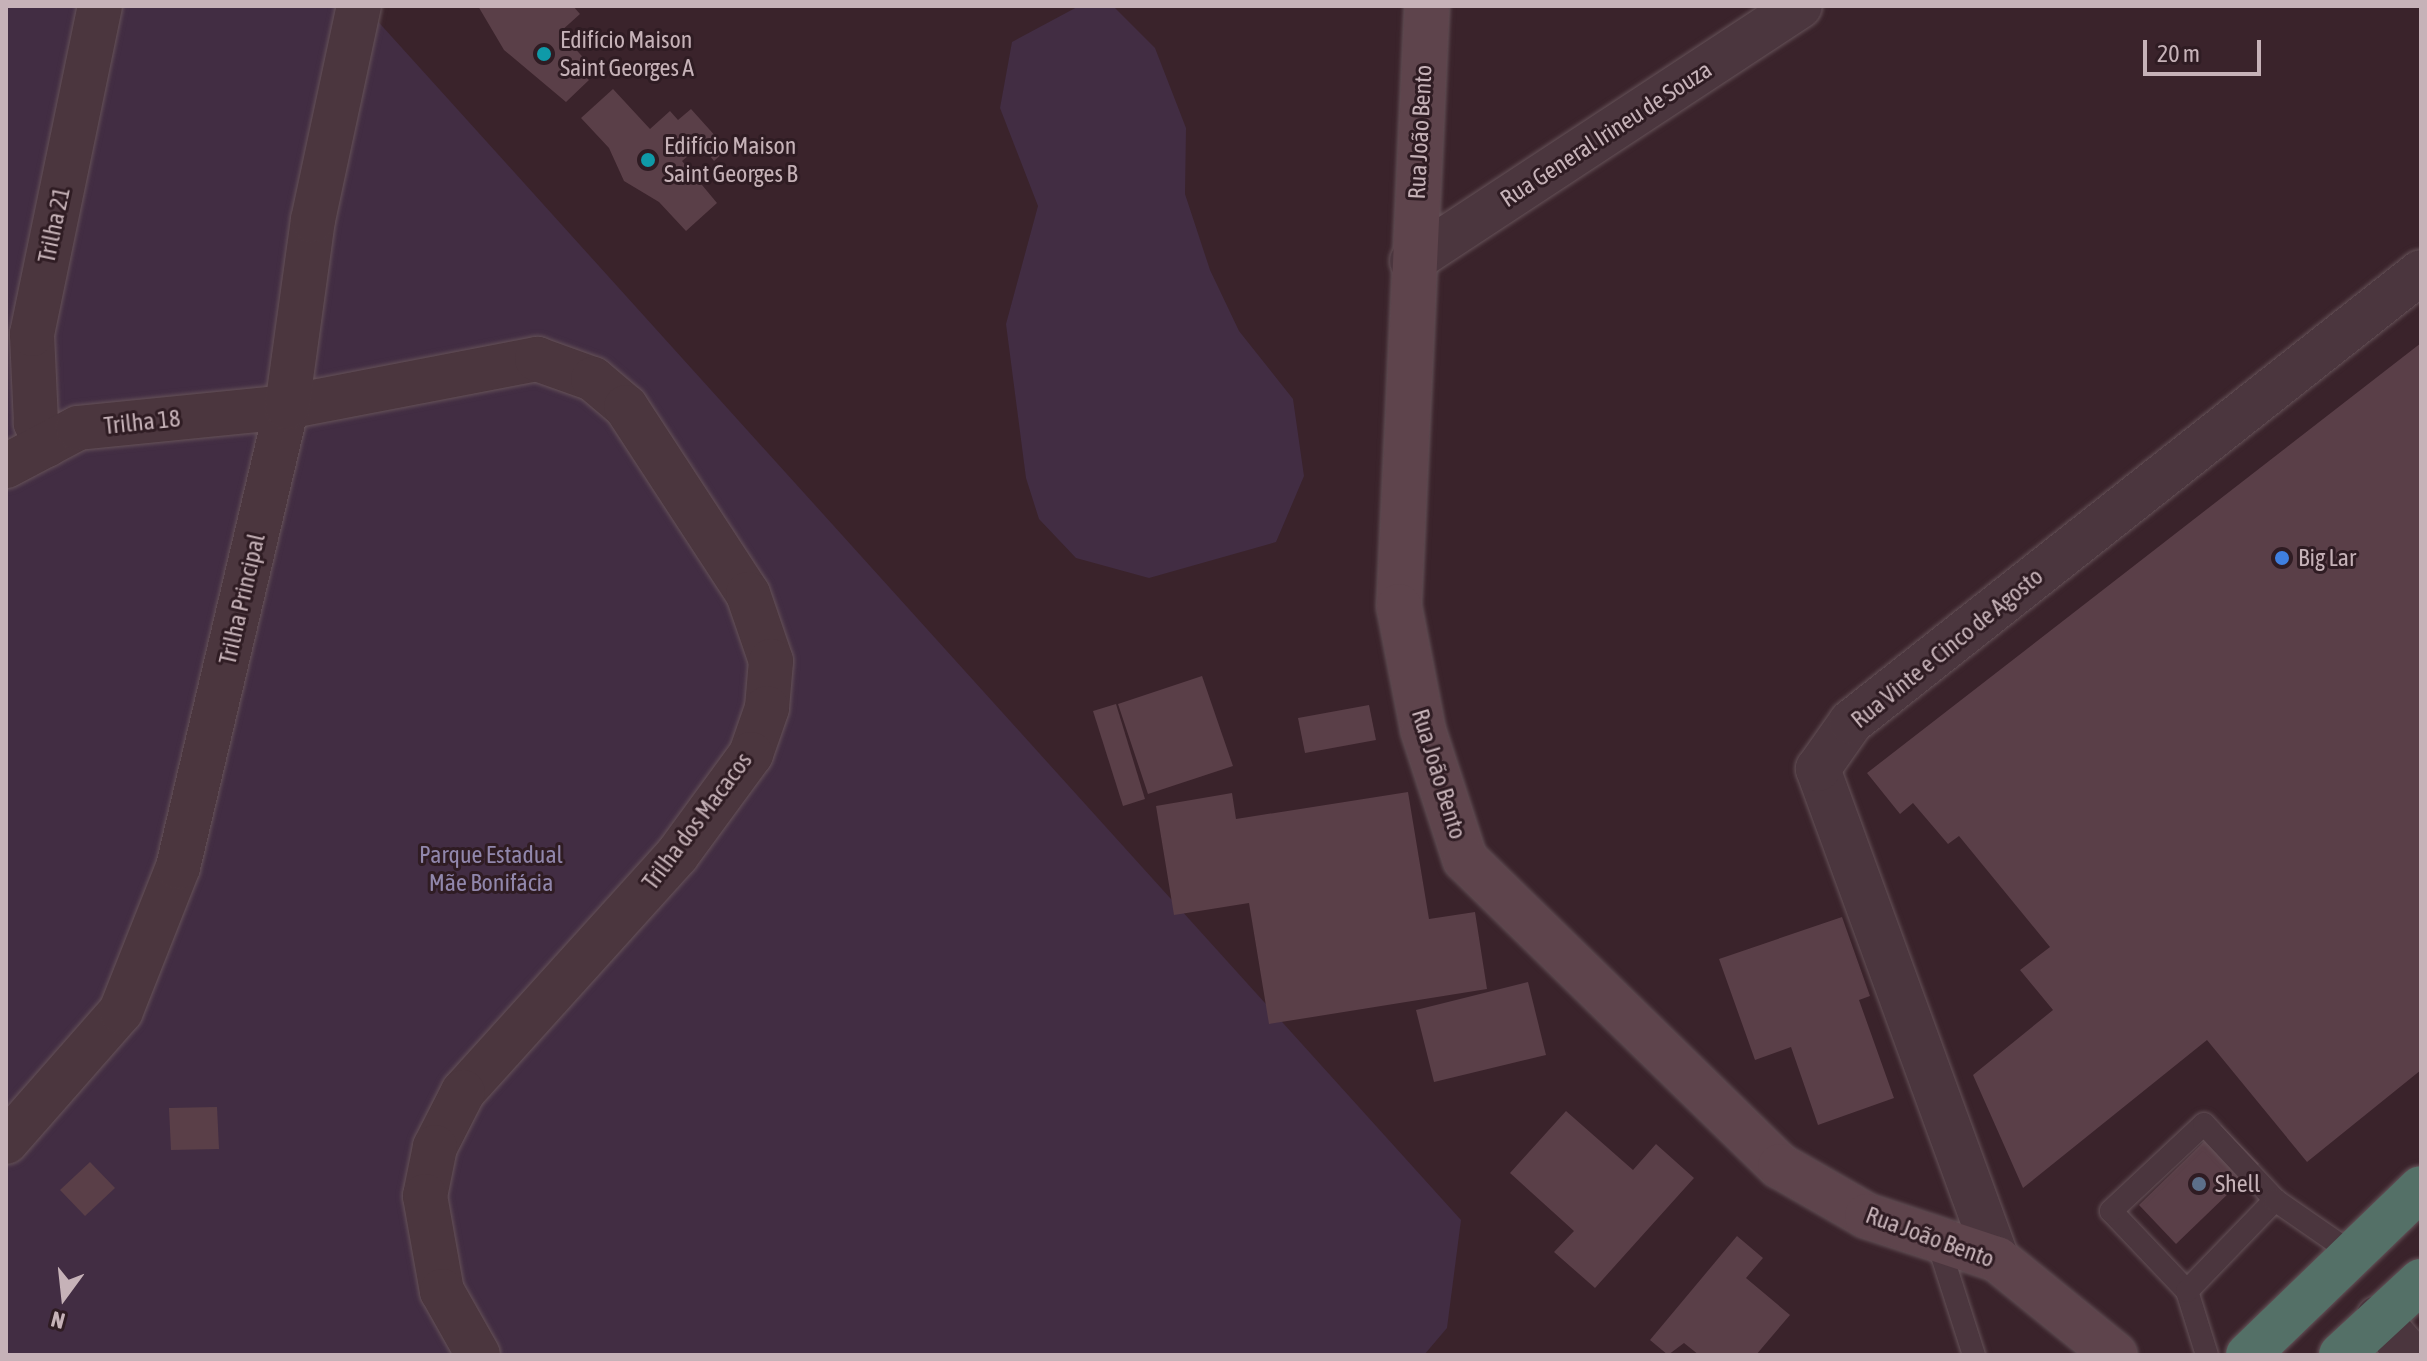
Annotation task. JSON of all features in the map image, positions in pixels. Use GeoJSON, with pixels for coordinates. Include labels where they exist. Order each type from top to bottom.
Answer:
{"type":"FeatureCollection","features":[{"type":"Feature","properties":{"kind":"highway"},"geometry":{"type":"LineString","coordinates":[[2248,1355],[2350,1252],[2421,1188]]}},
{"type":"Feature","properties":{"kind":"highway"},"geometry":{"type":"LineString","coordinates":[[2341,1355],[2405,1302]]}},
{"type":"Feature","properties":{"kind":"street","name":"Trilha 21"},"geometry":{"type":"LineString","coordinates":[[47,445],[36,423],[32,334],[100,6]]}},
{"type":"Feature","properties":{"kind":"street","name":"Trilha Principal"},"geometry":{"type":"LineString","coordinates":[[6,1142],[121,1011],[152,944],[178,867],[287,407],[313,220],[359,6]]}},
{"type":"Feature","properties":{"kind":"street","name":"Rua João Bento"},"geometry":{"type":"LineString","coordinates":[[1427,6],[1412,261],[1399,606],[1423,730],[1465,859],[1780,1166],[1867,1216],[1997,1259],[2115,1355]]}},
{"type":"Feature","properties":{"kind":"street","name":"Rua General Irineu de Souza"},"geometry":{"type":"LineString","coordinates":[[1412,261],[1800,6]]}},
{"type":"Feature","properties":{"kind":"street","name":"Rua Vinte e Cinco de Agosto"},"geometry":{"type":"LineString","coordinates":[[1997,1259],[1818,769],[1851,722],[2421,272]]}},
{"type":"Feature","properties":{"kind":"street","name":"Trilha dos Macacos"},"geometry":{"type":"LineString","coordinates":[[287,407],[537,359],[593,379],[626,407],[682,485],[748,594],[771,661],[767,708],[751,754],[677,855],[463,1092],[435,1147],[425,1196],[442,1291],[478,1355]]}},
{"type":"Feature","properties":{"kind":"street","name":"Trilha 18"},"geometry":{"type":"LineString","coordinates":[[6,466],[78,428],[287,407]]}},
{"type":"Feature","properties":{"kind":"street"},"geometry":{"type":"LineString","coordinates":[[2405,1302],[2410,1355]]}},
{"type":"Feature","properties":{"kind":"lane"},"geometry":{"type":"LineString","coordinates":[[2207,1355],[2187,1291],[2111,1211],[2204,1124],[2275,1200],[2350,1252]]}},
{"type":"Feature","properties":{"kind":"lane"},"geometry":{"type":"LineString","coordinates":[[2187,1291],[2275,1200]]}},
{"type":"Feature","properties":{"kind":"lane"},"geometry":{"type":"LineString","coordinates":[[1937,1240],[1974,1355]]}},
{"type":"Feature","properties":{"kind":"green space","name":"Parque Estadual Mãe Bonifácia"},"geometry":{"type":"Polygon","coordinates":[[[6,6],[364,6],[1461,1220],[1447,1328],[1424,1355],[6,1355],[6,6]]]}},
{"type":"Feature","properties":{"kind":"green space"},"geometry":{"type":"Polygon","coordinates":[[[1079,6],[1113,6],[1155,48],[1186,128],[1185,194],[1210,270],[1239,331],[1293,399],[1304,476],[1276,542],[1149,578],[1076,558],[1039,519],[1026,478],[1006,324],[1038,206],[1000,108],[1012,42],[1079,6]]]}},
{"type":"Feature","properties":{"kind":"building","name":"Edifício Maison Saint Georges A"},"geometry":{"type":"Polygon","coordinates":[[[478,6],[573,6],[580,14],[560,32],[590,65],[582,73],[589,80],[566,102],[504,50],[478,6]]]}},
{"type":"Feature","properties":{"kind":"building","name":"Edifício Maison Saint Georges B"},"geometry":{"type":"Polygon","coordinates":[[[613,89],[650,129],[670,111],[678,120],[691,109],[727,149],[714,161],[701,145],[682,161],[717,203],[686,231],[659,202],[624,181],[609,148],[581,118],[613,89]]]}},
{"type":"Feature","properties":{"kind":"building","name":"Big Lar"},"geometry":{"type":"Polygon","coordinates":[[[2421,343],[2421,1070],[2307,1162],[2207,1040],[2023,1188],[1973,1075],[2053,1010],[2020,970],[2050,947],[1959,836],[1948,844],[1913,803],[1900,814],[1867,773],[2421,343]]]}},
{"type":"Feature","properties":{"kind":"building"},"geometry":{"type":"Polygon","coordinates":[[[1202,676],[1233,766],[1148,794],[1118,704],[1202,676]]]}},
{"type":"Feature","properties":{"kind":"building"},"geometry":{"type":"Polygon","coordinates":[[[1116,704],[1145,799],[1123,806],[1093,711],[1116,704]]]}},
{"type":"Feature","properties":{"kind":"building"},"geometry":{"type":"Polygon","coordinates":[[[1369,705],[1376,740],[1305,753],[1298,718],[1369,705]]]}},
{"type":"Feature","properties":{"kind":"building"},"geometry":{"type":"Polygon","coordinates":[[[1408,792],[1429,919],[1475,912],[1487,989],[1269,1024],[1249,903],[1174,915],[1156,806],[1232,793],[1236,819],[1408,792]]]}},
{"type":"Feature","properties":{"kind":"building"},"geometry":{"type":"Polygon","coordinates":[[[1842,917],[1870,996],[1859,1000],[1894,1098],[1818,1125],[1791,1047],[1755,1060],[1719,959],[1842,917]]]}},
{"type":"Feature","properties":{"kind":"building"},"geometry":{"type":"Polygon","coordinates":[[[1528,982],[1546,1055],[1434,1082],[1416,1010],[1528,982]]]}},
{"type":"Feature","properties":{"kind":"building"},"geometry":{"type":"Polygon","coordinates":[[[217,1107],[219,1149],[171,1150],[169,1108],[217,1107]]]}},
{"type":"Feature","properties":{"kind":"building"},"geometry":{"type":"Polygon","coordinates":[[[1566,1111],[1633,1170],[1656,1144],[1694,1178],[1595,1288],[1554,1252],[1574,1231],[1510,1173],[1566,1111]]]}},
{"type":"Feature","properties":{"kind":"building","name":"Shell"},"geometry":{"type":"Polygon","coordinates":[[[2221,1125],[2259,1164],[2176,1244],[2139,1205],[2221,1125]]]}},
{"type":"Feature","properties":{"kind":"building"},"geometry":{"type":"Polygon","coordinates":[[[90,1162],[115,1188],[85,1216],[60,1190],[90,1162]]]}},
{"type":"Feature","properties":{"kind":"building"},"geometry":{"type":"Polygon","coordinates":[[[1737,1236],[1763,1258],[1746,1278],[1790,1315],[1756,1355],[1699,1355],[1684,1343],[1668,1355],[1650,1340],[1737,1236]]]}},
{"type":"Feature","properties":{"kind":"place","name":"Edifício Maison Saint Georges A"},"geometry":{"type":"Point","coordinates":[544,54]}},
{"type":"Feature","properties":{"kind":"place","name":"Edifício Maison Saint Georges B"},"geometry":{"type":"Point","coordinates":[648,160]}},
{"type":"Feature","properties":{"kind":"place","name":"Big Lar"},"geometry":{"type":"Point","coordinates":[2282,558]}},
{"type":"Feature","properties":{"kind":"place","name":"Shell"},"geometry":{"type":"Point","coordinates":[2199,1184]}}]}
